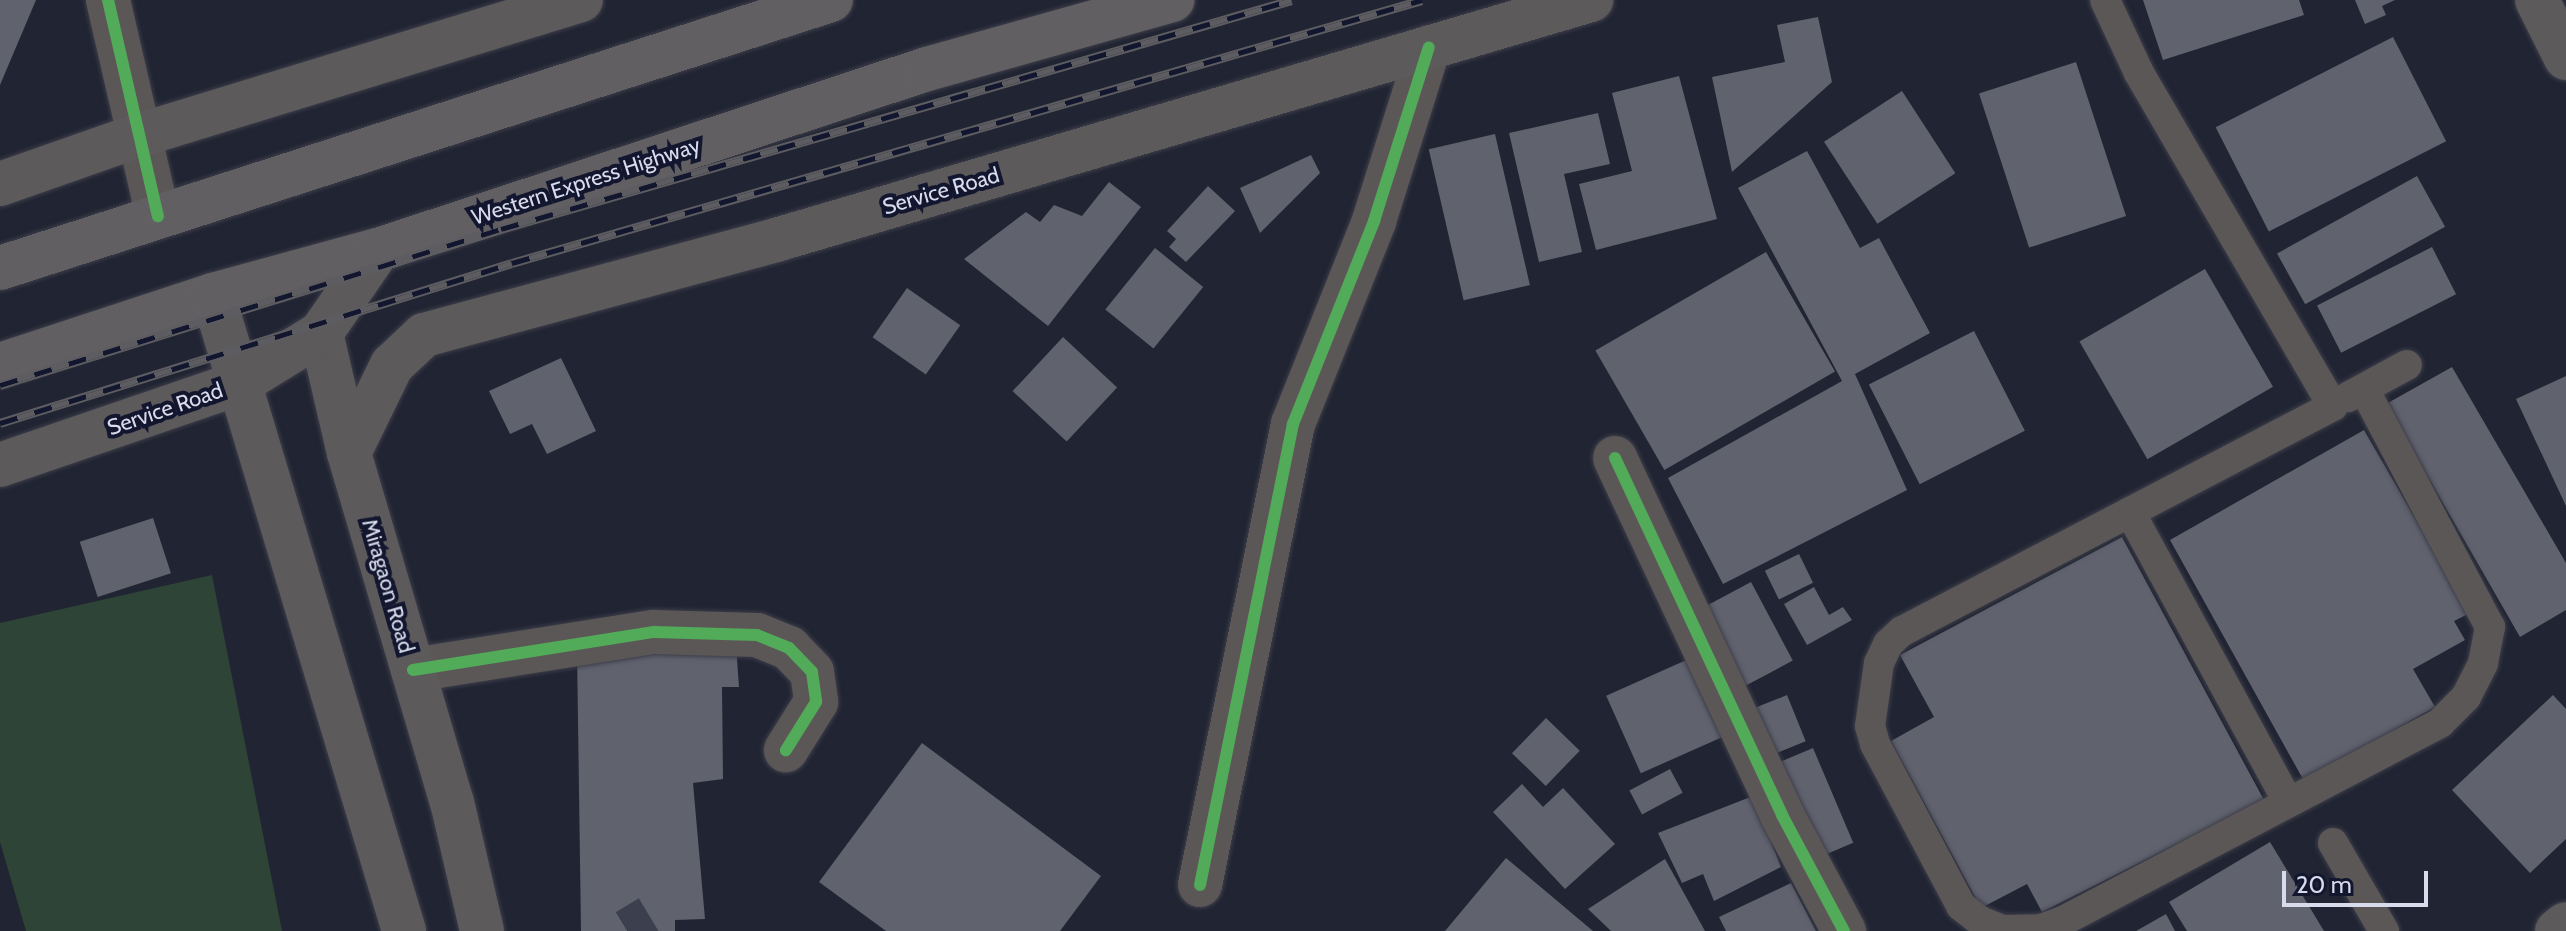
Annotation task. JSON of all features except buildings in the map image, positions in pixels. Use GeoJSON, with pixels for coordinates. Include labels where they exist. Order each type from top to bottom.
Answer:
{"type":"FeatureCollection","features":[{"type":"Feature","properties":{"kind":"highway"},"geometry":{"type":"LineString","coordinates":[[0,268],[831,0]]}},
{"type":"Feature","properties":{"kind":"highway","name":"Western Express Highway"},"geometry":{"type":"LineString","coordinates":[[0,365],[213,295],[378,250],[927,69],[1173,0]]}},
{"type":"Feature","properties":{"kind":"main road"},"geometry":{"type":"LineString","coordinates":[[0,184],[140,135],[581,0]]}},
{"type":"Feature","properties":{"kind":"main road","name":"Service Road"},"geometry":{"type":"LineString","coordinates":[[349,453],[392,365],[424,335],[776,240],[1591,0]]}},
{"type":"Feature","properties":{"kind":"main road"},"geometry":{"type":"LineString","coordinates":[[2537,0],[2566,58]]}},
{"type":"Feature","properties":{"kind":"main road"},"geometry":{"type":"LineString","coordinates":[[321,333],[378,250]]}},
{"type":"Feature","properties":{"kind":"main road"},"geometry":{"type":"LineString","coordinates":[[213,295],[404,931]]}},
{"type":"Feature","properties":{"kind":"main road","name":"Service Road"},"geometry":{"type":"LineString","coordinates":[[0,465],[240,383],[321,333]]}},
{"type":"Feature","properties":{"kind":"main road","name":"Miragaon Road"},"geometry":{"type":"LineString","coordinates":[[321,333],[349,453],[452,802],[482,931]]}},
{"type":"Feature","properties":{"kind":"main road"},"geometry":{"type":"LineString","coordinates":[[2557,931],[2566,924]]}},
{"type":"Feature","properties":{"kind":"street"},"geometry":{"type":"LineString","coordinates":[[108,0],[158,216]]}},
{"type":"Feature","properties":{"kind":"street"},"geometry":{"type":"LineString","coordinates":[[1200,885],[1293,424],[1374,221],[1429,47]]}},
{"type":"Feature","properties":{"kind":"street"},"geometry":{"type":"LineString","coordinates":[[1615,458],[1782,815],[1844,931]]}},
{"type":"Feature","properties":{"kind":"street"},"geometry":{"type":"LineString","coordinates":[[413,670],[654,632],[757,635],[789,648],[812,672],[816,702],[786,750]]}},
{"type":"Feature","properties":{"kind":"lane"},"geometry":{"type":"LineString","coordinates":[[2105,0],[2139,73],[2333,406]]}},
{"type":"Feature","properties":{"kind":"lane"},"geometry":{"type":"LineString","coordinates":[[2364,389],[2490,627],[2483,663],[2466,697],[2440,723],[2041,929],[2002,930],[1961,906],[1875,744],[1870,726],[1879,663],[1902,631],[2407,365]]}},
{"type":"Feature","properties":{"kind":"lane"},"geometry":{"type":"LineString","coordinates":[[2130,512],[2288,802]]}},
{"type":"Feature","properties":{"kind":"lane"},"geometry":{"type":"LineString","coordinates":[[2333,843],[2384,931]]}},
{"type":"Feature","properties":{"kind":"green space"},"geometry":{"type":"Polygon","coordinates":[[[212,575],[282,931],[26,931],[0,842],[0,623],[212,575]]]}},
{"type":"Feature","properties":{"kind":"tunnel"},"geometry":{"type":"LineString","coordinates":[[627,931],[650,917]]}},
{"type":"Feature","properties":{"kind":"railway"},"geometry":{"type":"LineString","coordinates":[[0,385],[501,229],[1292,0]]}},
{"type":"Feature","properties":{"kind":"railway"},"geometry":{"type":"LineString","coordinates":[[0,423],[512,263],[1422,0]]}},
{"type":"Feature","properties":{"kind":"cycle path"},"geometry":{"type":"LineString","coordinates":[[108,0],[158,216]]}},
{"type":"Feature","properties":{"kind":"cycle path"},"geometry":{"type":"LineString","coordinates":[[1200,885],[1293,424],[1374,221],[1429,47]]}},
{"type":"Feature","properties":{"kind":"cycle path"},"geometry":{"type":"LineString","coordinates":[[1615,458],[1782,815],[1844,931]]}},
{"type":"Feature","properties":{"kind":"cycle path"},"geometry":{"type":"LineString","coordinates":[[413,670],[654,632],[757,635],[789,648],[812,672],[816,702],[786,750]]}}]}
